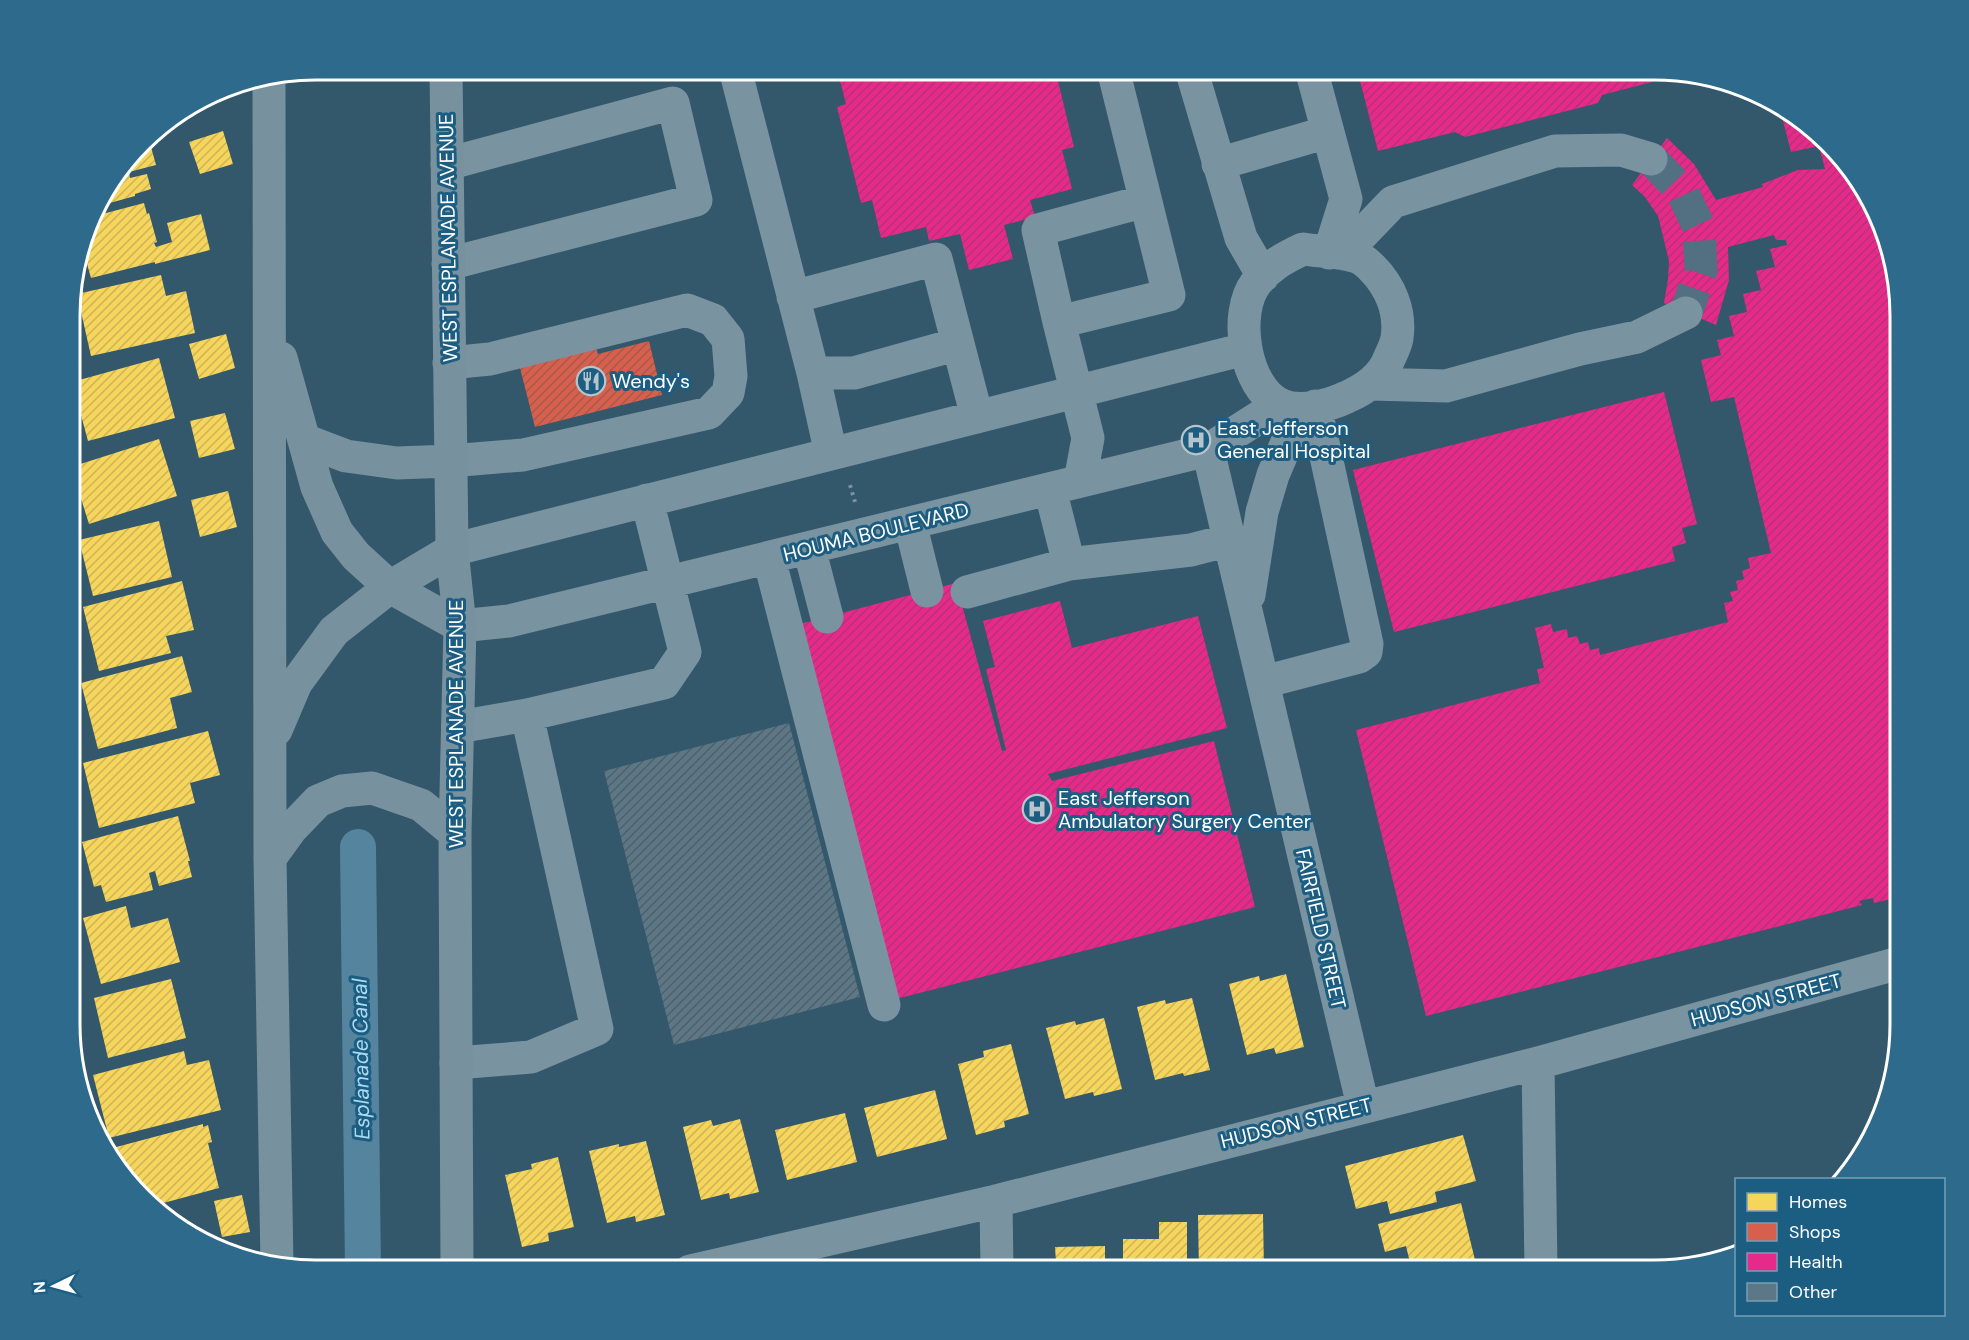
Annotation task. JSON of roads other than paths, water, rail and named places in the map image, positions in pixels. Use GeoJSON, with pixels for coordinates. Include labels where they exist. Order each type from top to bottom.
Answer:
{"type":"FeatureCollection","features":[{"type":"Feature","properties":{"kind":"main road","name":"WEST ESPLANADE AVENUE"},"geometry":{"type":"LineString","coordinates":[[446,80],[452,550],[460,626],[455,833],[457,1260]]}},
{"type":"Feature","properties":{"kind":"main road"},"geometry":{"type":"LineString","coordinates":[[269,84],[270,858],[277,1257]]}},
{"type":"Feature","properties":{"kind":"main road"},"geometry":{"type":"LineString","coordinates":[[270,316],[317,487],[337,532],[356,556],[390,586],[460,626]]}},
{"type":"Feature","properties":{"kind":"main road"},"geometry":{"type":"LineString","coordinates":[[304,440],[346,456],[397,463],[450,461]]}},
{"type":"Feature","properties":{"kind":"main road"},"geometry":{"type":"LineString","coordinates":[[270,745],[296,683],[334,631],[390,586],[452,550]]}},
{"type":"Feature","properties":{"kind":"main road"},"geometry":{"type":"LineString","coordinates":[[270,858],[291,829],[318,801],[342,791],[372,788],[421,805],[455,833]]}},
{"type":"Feature","properties":{"kind":"street"},"geometry":{"type":"LineString","coordinates":[[738,80],[813,373],[831,454]]}},
{"type":"Feature","properties":{"kind":"street"},"geometry":{"type":"LineString","coordinates":[[1059,322],[1169,295],[1116,80]]}},
{"type":"Feature","properties":{"kind":"street"},"geometry":{"type":"LineString","coordinates":[[1194,80],[1241,238],[1263,276]]}},
{"type":"Feature","properties":{"kind":"street"},"geometry":{"type":"LineString","coordinates":[[1314,80],[1346,199],[1336,253]]}},
{"type":"Feature","properties":{"kind":"street"},"geometry":{"type":"LineString","coordinates":[[447,164],[672,103],[696,200],[448,264]]}},
{"type":"Feature","properties":{"kind":"street"},"geometry":{"type":"LineString","coordinates":[[1218,164],[1328,132]]}},
{"type":"Feature","properties":{"kind":"street"},"geometry":{"type":"LineString","coordinates":[[1336,253],[1393,202],[1555,151],[1621,150],[1651,159]]}},
{"type":"Feature","properties":{"kind":"street"},"geometry":{"type":"LineString","coordinates":[[1069,564],[1065,485],[1088,438],[1038,230],[1145,201]]}},
{"type":"Feature","properties":{"kind":"street"},"geometry":{"type":"LineString","coordinates":[[1303,249],[1336,253],[1362,259],[1384,280],[1396,308],[1397,338],[1387,366],[1366,388],[1339,401],[1299,407],[1267,394],[1255,377],[1245,349],[1244,313],[1255,284],[1276,262],[1303,249]]}},
{"type":"Feature","properties":{"kind":"street"},"geometry":{"type":"LineString","coordinates":[[794,297],[936,259],[977,417]]}},
{"type":"Feature","properties":{"kind":"street"},"geometry":{"type":"LineString","coordinates":[[449,363],[490,359],[687,310],[713,320],[728,339],[731,376],[728,393],[709,413],[524,455],[450,461]]}},
{"type":"Feature","properties":{"kind":"street"},"geometry":{"type":"LineString","coordinates":[[1371,384],[1446,386],[1580,349],[1637,337],[1686,313]]}},
{"type":"Feature","properties":{"kind":"street"},"geometry":{"type":"LineString","coordinates":[[813,373],[854,373],[958,344]]}},
{"type":"Feature","properties":{"kind":"street"},"geometry":{"type":"LineString","coordinates":[[452,550],[1245,349]]}},
{"type":"Feature","properties":{"kind":"street"},"geometry":{"type":"LineString","coordinates":[[1263,682],[1359,657],[1366,652],[1367,644],[1299,407]]}},
{"type":"Feature","properties":{"kind":"street","name":"HOUMA BOULEVARD"},"geometry":{"type":"LineString","coordinates":[[460,626],[509,621],[1208,450],[1299,407]]}},
{"type":"Feature","properties":{"kind":"street","name":"FAIRFIELD STREET"},"geometry":{"type":"LineString","coordinates":[[1246,612],[1262,512],[1275,469],[1299,407]]}},
{"type":"Feature","properties":{"kind":"street","name":"FAIRFIELD STREET"},"geometry":{"type":"LineString","coordinates":[[1208,450],[1363,1106]]}},
{"type":"Feature","properties":{"kind":"street"},"geometry":{"type":"LineString","coordinates":[[458,727],[527,715],[664,683],[685,652],[647,501]]}},
{"type":"Feature","properties":{"kind":"street"},"geometry":{"type":"LineString","coordinates":[[910,523],[927,591]]}},
{"type":"Feature","properties":{"kind":"street"},"geometry":{"type":"LineString","coordinates":[[967,592],[1069,564],[1191,550],[1229,540]]}},
{"type":"Feature","properties":{"kind":"street"},"geometry":{"type":"LineString","coordinates":[[808,548],[827,618]]}},
{"type":"Feature","properties":{"kind":"street"},"geometry":{"type":"LineString","coordinates":[[770,558],[884,1005]]}},
{"type":"Feature","properties":{"kind":"street"},"geometry":{"type":"LineString","coordinates":[[456,1063],[531,1057],[597,1029],[527,715]]}},
{"type":"Feature","properties":{"kind":"street","name":"HUDSON STREET"},"geometry":{"type":"LineString","coordinates":[[738,1260],[996,1201],[1538,1063],[1890,965]]}},
{"type":"Feature","properties":{"kind":"street"},"geometry":{"type":"LineString","coordinates":[[1538,1063],[1540,1260]]}},
{"type":"Feature","properties":{"kind":"street"},"geometry":{"type":"LineString","coordinates":[[996,1201],[997,1260]]}},
{"type":"Feature","properties":{"kind":"waterway","name":"Esplanade Canal"},"geometry":{"type":"LineString","coordinates":[[358,847],[363,1260]]}},
{"type":"Feature","properties":{"kind":"tunnel"},"geometry":{"type":"LineString","coordinates":[[1651,159],[1682,191],[1699,227],[1701,270],[1686,313]]}},
{"type":"Feature","properties":{"kind":"place","name":"Wendy's"},"geometry":{"type":"Point","coordinates":[591,381]}},
{"type":"Feature","properties":{"kind":"place","name":"East Jefferson General Hospital"},"geometry":{"type":"Point","coordinates":[1196,440]}},
{"type":"Feature","properties":{"kind":"place","name":"East Jefferson Ambulatory Surgery Center"},"geometry":{"type":"Point","coordinates":[1037,809]}}]}
